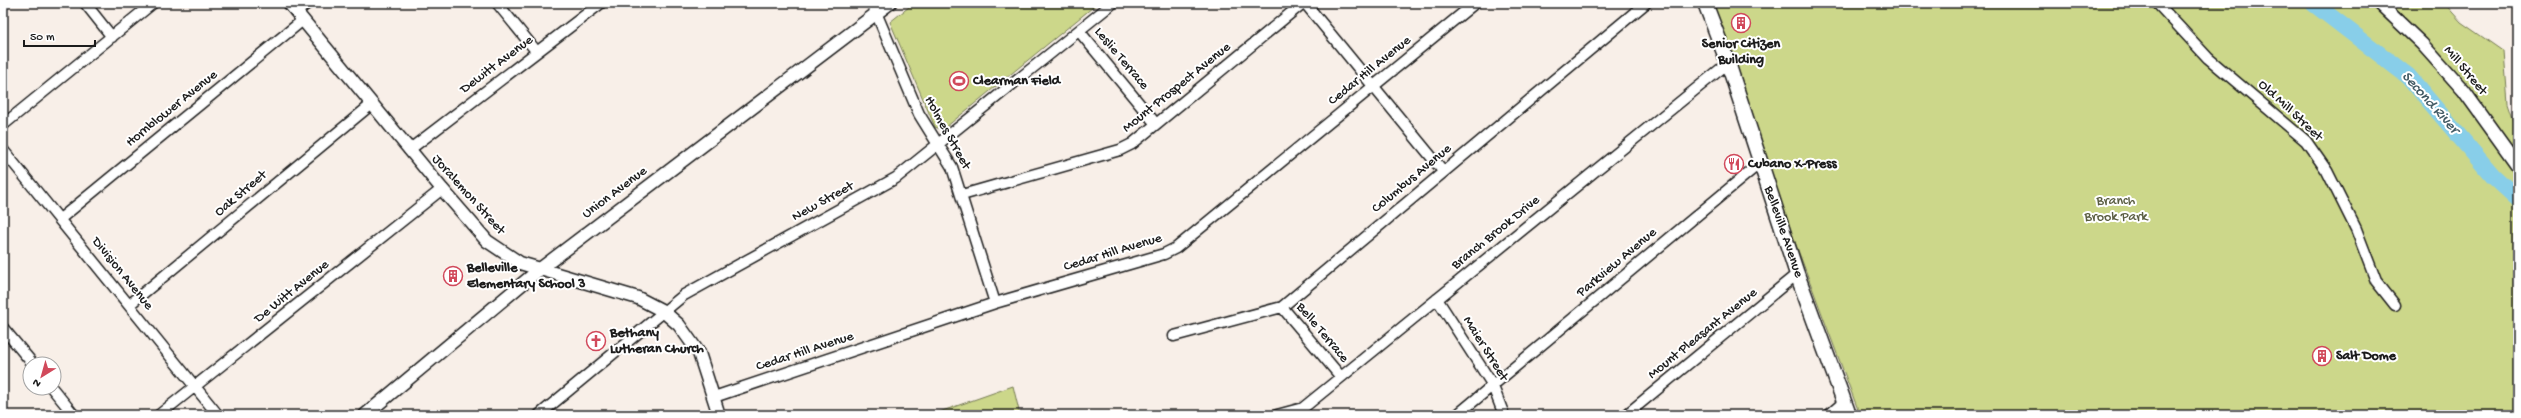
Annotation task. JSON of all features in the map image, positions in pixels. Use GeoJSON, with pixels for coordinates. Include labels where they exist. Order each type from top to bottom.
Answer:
{"type":"FeatureCollection","features":[{"type":"Feature","properties":{"kind":"main road","name":"Belleville Avenue"},"geometry":{"type":"LineString","coordinates":[[1706,3],[1728,63],[1797,274],[1847,408]]}},
{"type":"Feature","properties":{"kind":"street"},"geometry":{"type":"LineString","coordinates":[[85,3],[112,37]]}},
{"type":"Feature","properties":{"kind":"street"},"geometry":{"type":"LineString","coordinates":[[3,125],[153,3]]}},
{"type":"Feature","properties":{"kind":"street","name":"Hornblower Avenue"},"geometry":{"type":"LineString","coordinates":[[60,219],[308,3]]}},
{"type":"Feature","properties":{"kind":"street"},"geometry":{"type":"LineString","coordinates":[[497,3],[537,52]]}},
{"type":"Feature","properties":{"kind":"street","name":"Dewitt Avenue"},"geometry":{"type":"LineString","coordinates":[[410,150],[601,3]]}},
{"type":"Feature","properties":{"kind":"street","name":"Union Avenue"},"geometry":{"type":"LineString","coordinates":[[365,415],[540,269],[875,8],[890,3]]}},
{"type":"Feature","properties":{"kind":"street","name":"New Street"},"geometry":{"type":"LineString","coordinates":[[539,415],[684,295],[896,178],[1113,3]]}},
{"type":"Feature","properties":{"kind":"street"},"geometry":{"type":"LineString","coordinates":[[1304,3],[1443,171]]}},
{"type":"Feature","properties":{"kind":"street","name":"Mount Prospect Avenue"},"geometry":{"type":"LineString","coordinates":[[962,195],[1120,150],[1132,144],[1304,3]]}},
{"type":"Feature","properties":{"kind":"street","name":"Cedar Hill Avenue"},"geometry":{"type":"LineString","coordinates":[[714,397],[995,303],[1164,254],[1176,248],[1475,3]]}},
{"type":"Feature","properties":{"kind":"street","name":"Columbus Avenue"},"geometry":{"type":"LineString","coordinates":[[1174,336],[1282,307],[1646,3]]}},
{"type":"Feature","properties":{"kind":"street","name":"Old Mill Street"},"geometry":{"type":"LineString","coordinates":[[2157,3],[2208,58],[2306,141],[2326,171],[2356,229],[2376,281],[2395,305]]}},
{"type":"Feature","properties":{"kind":"street","name":"Mill Street"},"geometry":{"type":"LineString","coordinates":[[2379,3],[2422,44],[2464,91],[2518,166]]}},
{"type":"Feature","properties":{"kind":"street","name":"Holmes Street"},"geometry":{"type":"LineString","coordinates":[[875,8],[919,114],[952,167],[995,303]]}},
{"type":"Feature","properties":{"kind":"street","name":"Joralemon Street"},"geometry":{"type":"LineString","coordinates":[[296,12],[442,189],[487,241],[511,258],[540,269],[638,298],[663,311],[679,325],[693,343],[714,397],[716,413]]}},
{"type":"Feature","properties":{"kind":"street","name":"Leslie Terrace"},"geometry":{"type":"LineString","coordinates":[[1079,31],[1156,124]]}},
{"type":"Feature","properties":{"kind":"street","name":"Branch Brook Drive"},"geometry":{"type":"LineString","coordinates":[[1277,415],[1303,408],[1728,63]]}},
{"type":"Feature","properties":{"kind":"street","name":"Oak Street"},"geometry":{"type":"LineString","coordinates":[[129,305],[372,104]]}},
{"type":"Feature","properties":{"kind":"street","name":"Division Avenue"},"geometry":{"type":"LineString","coordinates":[[3,150],[218,415]]}},
{"type":"Feature","properties":{"kind":"street","name":"Parkview Avenue"},"geometry":{"type":"LineString","coordinates":[[1457,415],[1492,384],[1760,163]]}},
{"type":"Feature","properties":{"kind":"street","name":"De Witt Avenue"},"geometry":{"type":"LineString","coordinates":[[159,415],[196,387],[442,189]]}},
{"type":"Feature","properties":{"kind":"street","name":"Mount Pleasant Avenue"},"geometry":{"type":"LineString","coordinates":[[1626,415],[1797,274]]}},
{"type":"Feature","properties":{"kind":"street","name":"Maier Street"},"geometry":{"type":"LineString","coordinates":[[1437,299],[1492,384],[1504,415]]}},
{"type":"Feature","properties":{"kind":"street","name":"Belle Terrace"},"geometry":{"type":"LineString","coordinates":[[1282,307],[1341,377]]}},
{"type":"Feature","properties":{"kind":"street"},"geometry":{"type":"LineString","coordinates":[[3,328],[26,356]]}},
{"type":"Feature","properties":{"kind":"street"},"geometry":{"type":"LineString","coordinates":[[59,396],[74,415]]}},
{"type":"Feature","properties":{"kind":"street"},"geometry":{"type":"LineString","coordinates":[[1829,415],[1847,408]]}},
{"type":"Feature","properties":{"kind":"green space","name":"Clearman Field"},"geometry":{"type":"Polygon","coordinates":[[[914,3],[1098,3],[946,127],[940,129],[935,127],[890,22],[914,3]]]}},
{"type":"Feature","properties":{"kind":"green space","name":"Branch Brook Park"},"geometry":{"type":"Polygon","coordinates":[[[1713,3],[2444,3],[2461,22],[2504,52],[2508,103],[2518,132],[2518,415],[1860,415],[1784,213],[1713,3]]]}},
{"type":"Feature","properties":{"kind":"green space"},"geometry":{"type":"Polygon","coordinates":[[[1013,386],[1020,415],[931,415],[1013,386]]]}},
{"type":"Feature","properties":{"kind":"waterway","name":"Second River"},"geometry":{"type":"LineString","coordinates":[[2313,3],[2408,76],[2493,176],[2518,199]]}},
{"type":"Feature","properties":{"kind":"place","name":"Senior Citizen Building"},"geometry":{"type":"Point","coordinates":[1741,23]}},
{"type":"Feature","properties":{"kind":"place","name":"Clearman Field"},"geometry":{"type":"Point","coordinates":[959,81]}},
{"type":"Feature","properties":{"kind":"place","name":"Cubano X-Press"},"geometry":{"type":"Point","coordinates":[1734,164]}},
{"type":"Feature","properties":{"kind":"place","name":"Belleville Elementary School 3"},"geometry":{"type":"Point","coordinates":[453,276]}},
{"type":"Feature","properties":{"kind":"place","name":"Bethany Lutheran Church"},"geometry":{"type":"Point","coordinates":[596,341]}},
{"type":"Feature","properties":{"kind":"place","name":"Salt Dome"},"geometry":{"type":"Point","coordinates":[2322,356]}}]}
